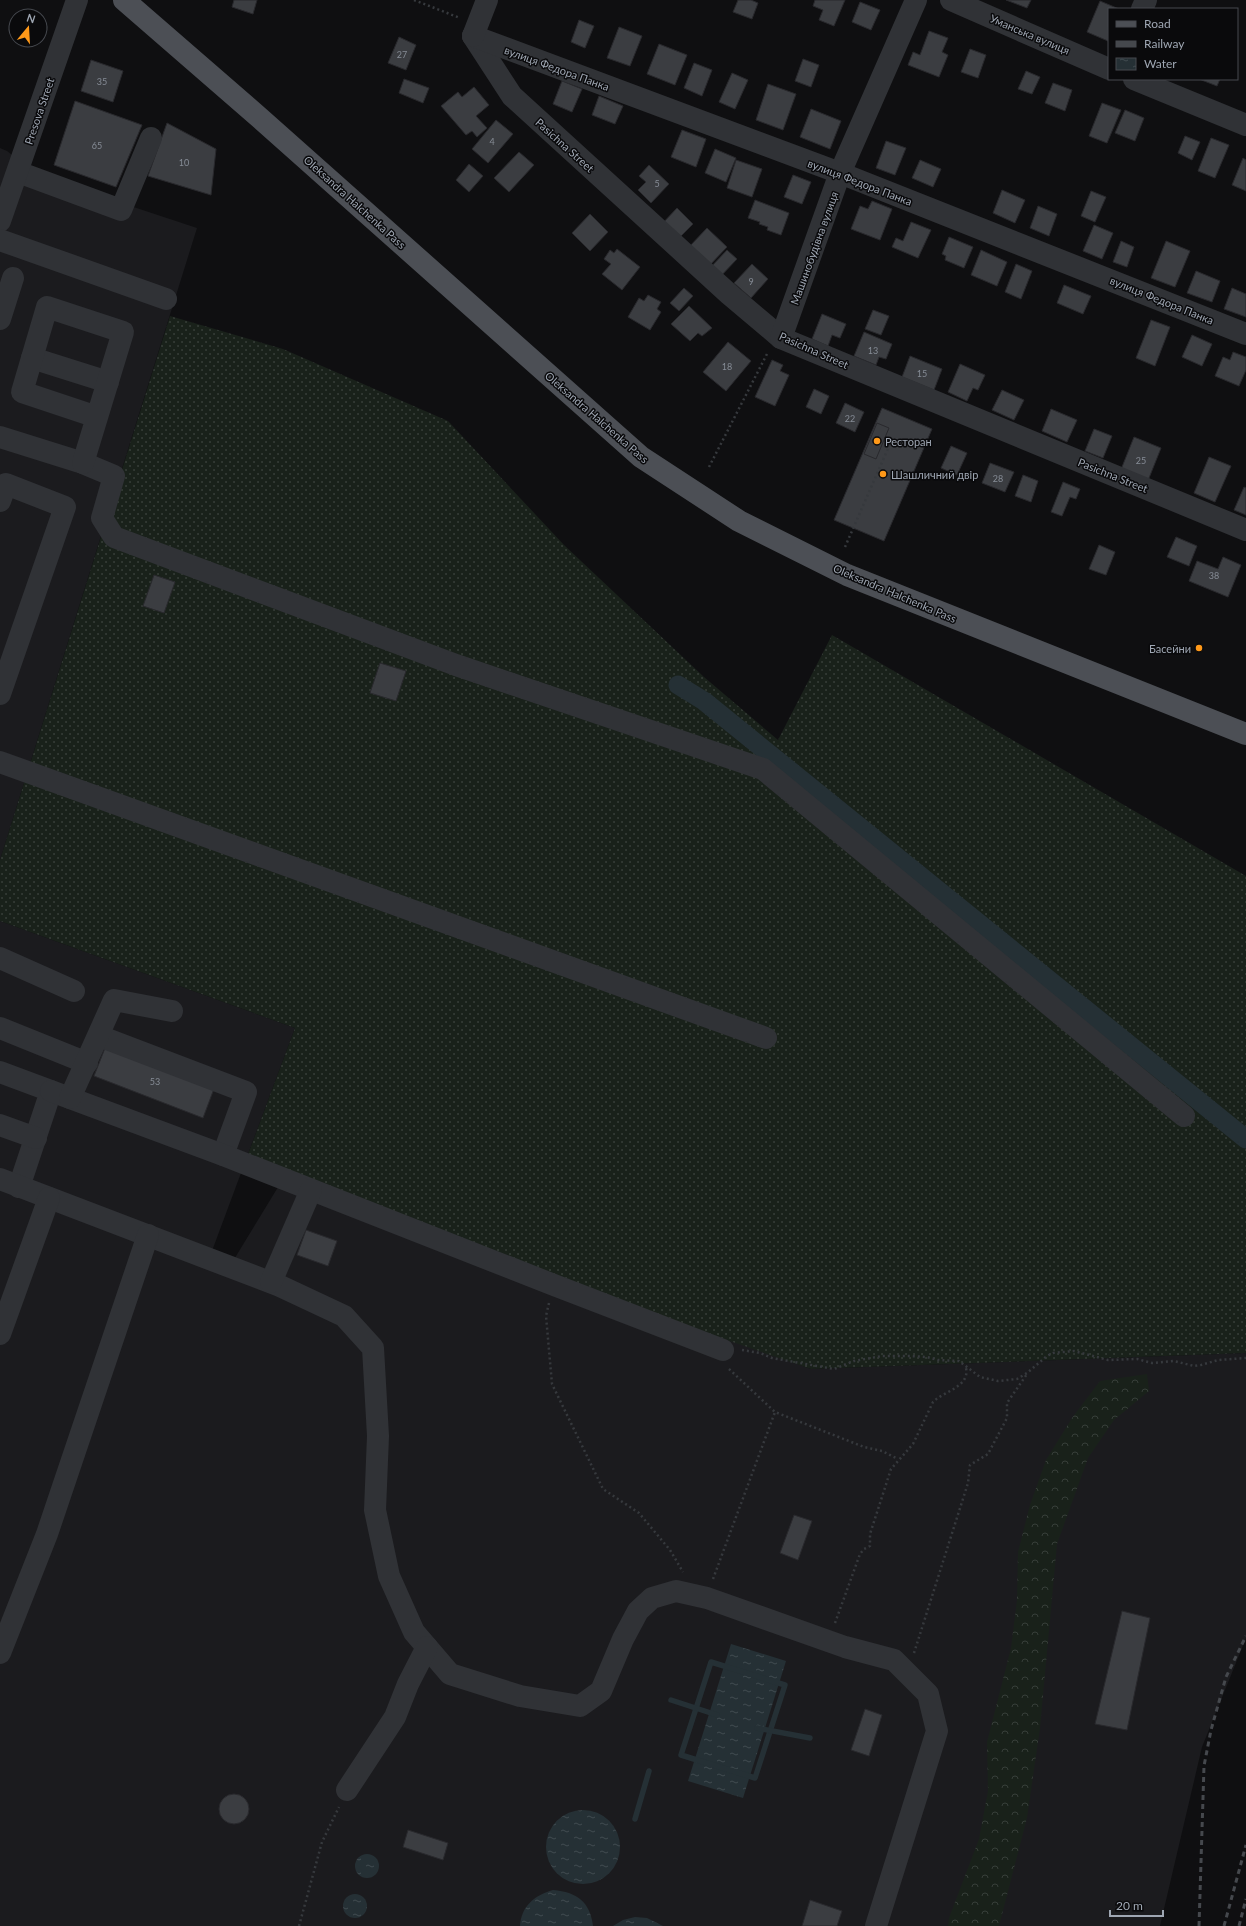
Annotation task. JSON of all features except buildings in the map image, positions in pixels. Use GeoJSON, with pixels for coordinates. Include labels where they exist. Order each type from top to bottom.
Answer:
{"type":"FeatureCollection","features":[{"type":"Feature","properties":{"kind":"main road","name":"Oleksandra Halchenka Pass"},"geometry":{"type":"LineString","coordinates":[[124,0],[267,124],[641,457],[739,521],[847,576],[1246,734]]}},
{"type":"Feature","properties":{"kind":"street","name":"Presova Street"},"geometry":{"type":"LineString","coordinates":[[0,221],[76,0]]}},
{"type":"Feature","properties":{"kind":"street"},"geometry":{"type":"LineString","coordinates":[[475,31],[487,0]]}},
{"type":"Feature","properties":{"kind":"street","name":"Машинобудівна вулиця"},"geometry":{"type":"LineString","coordinates":[[781,338],[840,173],[916,0]]}},
{"type":"Feature","properties":{"kind":"street","name":"Уманська вулиця"},"geometry":{"type":"LineString","coordinates":[[951,0],[1108,69]]}},
{"type":"Feature","properties":{"kind":"street","name":"вулиця Федора Панка"},"geometry":{"type":"LineString","coordinates":[[475,31],[840,173],[1246,334]]}},
{"type":"Feature","properties":{"kind":"street","name":"Pasichna Street"},"geometry":{"type":"LineString","coordinates":[[475,31],[512,96],[728,294],[781,338],[1246,530]]}},
{"type":"Feature","properties":{"kind":"street"},"geometry":{"type":"LineString","coordinates":[[1136,80],[1246,125]]}},
{"type":"Feature","properties":{"kind":"street"},"geometry":{"type":"LineString","coordinates":[[18,172],[121,210],[151,138]]}},
{"type":"Feature","properties":{"kind":"street"},"geometry":{"type":"LineString","coordinates":[[0,240],[166,299]]}},
{"type":"Feature","properties":{"kind":"street"},"geometry":{"type":"LineString","coordinates":[[0,319],[13,278]]}},
{"type":"Feature","properties":{"kind":"street"},"geometry":{"type":"LineString","coordinates":[[83,463],[123,332],[47,307],[22,392],[97,417]]}},
{"type":"Feature","properties":{"kind":"street"},"geometry":{"type":"LineString","coordinates":[[32,358],[108,382]]}},
{"type":"Feature","properties":{"kind":"street"},"geometry":{"type":"LineString","coordinates":[[0,436],[83,463],[114,476],[102,518],[114,537],[456,665],[763,769],[1184,1116]]}},
{"type":"Feature","properties":{"kind":"street"},"geometry":{"type":"LineString","coordinates":[[0,501],[6,484],[65,507],[0,694]]}},
{"type":"Feature","properties":{"kind":"street"},"geometry":{"type":"LineString","coordinates":[[0,762],[766,1038]]}},
{"type":"Feature","properties":{"kind":"street"},"geometry":{"type":"LineString","coordinates":[[0,958],[74,992]]}},
{"type":"Feature","properties":{"kind":"street"},"geometry":{"type":"LineString","coordinates":[[172,1011],[114,1000],[87,1062],[61,1095],[10,1183],[271,1282],[344,1316],[373,1348],[378,1436],[375,1510],[389,1576],[414,1632],[450,1674],[520,1696],[580,1706],[601,1692],[623,1640],[638,1611],[652,1598],[676,1591],[702,1597],[828,1641],[894,1660],[928,1694],[937,1731],[876,1926]]}},
{"type":"Feature","properties":{"kind":"street"},"geometry":{"type":"LineString","coordinates":[[0,1028],[87,1062]]}},
{"type":"Feature","properties":{"kind":"street"},"geometry":{"type":"LineString","coordinates":[[99,1036],[246,1092],[224,1155]]}},
{"type":"Feature","properties":{"kind":"street"},"geometry":{"type":"LineString","coordinates":[[0,1072],[224,1155],[554,1285],[723,1356]]}},
{"type":"Feature","properties":{"kind":"street"},"geometry":{"type":"LineString","coordinates":[[0,1125],[36,1138]]}},
{"type":"Feature","properties":{"kind":"street"},"geometry":{"type":"LineString","coordinates":[[271,1282],[312,1190]]}},
{"type":"Feature","properties":{"kind":"street"},"geometry":{"type":"LineString","coordinates":[[0,1334],[49,1198]]}},
{"type":"Feature","properties":{"kind":"street"},"geometry":{"type":"LineString","coordinates":[[0,1653],[47,1534],[148,1235]]}},
{"type":"Feature","properties":{"kind":"street"},"geometry":{"type":"LineString","coordinates":[[347,1790],[395,1717],[408,1684],[427,1647]]}},
{"type":"Feature","properties":{"kind":"path"},"geometry":{"type":"LineString","coordinates":[[414,0],[475,31]]}},
{"type":"Feature","properties":{"kind":"path"},"geometry":{"type":"LineString","coordinates":[[709,467],[769,351],[781,338]]}},
{"type":"Feature","properties":{"kind":"path"},"geometry":{"type":"LineString","coordinates":[[845,547],[890,444]]}},
{"type":"Feature","properties":{"kind":"path"},"geometry":{"type":"LineString","coordinates":[[554,1285],[546,1316],[552,1384],[603,1489],[639,1513],[670,1550],[702,1597]]}},
{"type":"Feature","properties":{"kind":"path"},"geometry":{"type":"LineString","coordinates":[[898,1459],[775,1412],[723,1356],[739,1349],[760,1353],[772,1358],[834,1369],[854,1361],[882,1356],[914,1356],[938,1360],[959,1361],[980,1377],[998,1381],[1016,1379],[1028,1373]]}},
{"type":"Feature","properties":{"kind":"path"},"geometry":{"type":"LineString","coordinates":[[907,1674],[968,1484],[970,1465],[988,1454],[1007,1418],[1007,1402],[1028,1373],[1047,1356],[1054,1353],[1074,1351],[1108,1360],[1137,1359],[1152,1363],[1174,1361],[1194,1366],[1218,1360],[1246,1358]]}},
{"type":"Feature","properties":{"kind":"path"},"geometry":{"type":"LineString","coordinates":[[828,1641],[855,1573],[860,1554],[864,1549],[870,1546],[870,1534],[891,1469],[898,1459],[913,1444],[933,1402],[939,1396],[963,1382],[967,1373],[966,1367]]}},
{"type":"Feature","properties":{"kind":"path"},"geometry":{"type":"LineString","coordinates":[[702,1597],[775,1412]]}},
{"type":"Feature","properties":{"kind":"path"},"geometry":{"type":"LineString","coordinates":[[299,1926],[322,1842],[347,1790]]}},
{"type":"Feature","properties":{"kind":"shaded area"},"geometry":{"type":"Polygon","coordinates":[[[0,148],[7,151],[37,175],[197,228],[0,860],[0,148]]]}},
{"type":"Feature","properties":{"kind":"shaded area"},"geometry":{"type":"Polygon","coordinates":[[[0,921],[295,1028],[209,1259],[230,1266],[286,1174],[811,1369],[1246,1353],[1246,1638],[1202,1747],[1160,1926],[0,1926],[0,921]]]}},
{"type":"Feature","properties":{"kind":"green space"},"geometry":{"type":"Polygon","coordinates":[[[170,316],[283,349],[448,421],[564,545],[704,677],[778,740],[832,635],[1246,876],[1246,1353],[811,1369],[610,1300],[247,1157],[295,1028],[0,921],[0,860],[170,316]]]}},
{"type":"Feature","properties":{"kind":"green space"},"geometry":{"type":"Polygon","coordinates":[[[1147,1374],[1149,1391],[1114,1420],[1088,1458],[1057,1544],[1040,1728],[1027,1818],[999,1926],[948,1926],[949,1918],[979,1839],[988,1791],[987,1742],[1011,1648],[1017,1600],[1018,1552],[1030,1505],[1046,1460],[1072,1418],[1100,1381],[1147,1374]]]}},
{"type":"Feature","properties":{"kind":"water"},"geometry":{"type":"Polygon","coordinates":[[[731,1644],[786,1661],[743,1798],[688,1781],[731,1644]]]}},
{"type":"Feature","properties":{"kind":"water"},"geometry":{"type":"Polygon","coordinates":[[[583,1810],[604,1816],[614,1826],[620,1847],[614,1868],[604,1878],[583,1884],[562,1878],[552,1868],[546,1847],[552,1826],[562,1816],[583,1810]]]}},
{"type":"Feature","properties":{"kind":"water"},"geometry":{"type":"Polygon","coordinates":[[[367,1854],[372,1855],[378,1861],[378,1871],[372,1877],[367,1878],[362,1877],[356,1871],[355,1866],[356,1861],[362,1855],[367,1854]]]}},
{"type":"Feature","properties":{"kind":"water"},"geometry":{"type":"Polygon","coordinates":[[[553,1890],[569,1893],[581,1900],[589,1911],[593,1926],[520,1926],[523,1913],[530,1902],[540,1895],[553,1890]]]}},
{"type":"Feature","properties":{"kind":"water"},"geometry":{"type":"Polygon","coordinates":[[[355,1894],[360,1895],[366,1901],[366,1911],[360,1917],[355,1918],[350,1917],[344,1911],[343,1906],[344,1901],[350,1895],[355,1894]]]}},
{"type":"Feature","properties":{"kind":"water"},"geometry":{"type":"Polygon","coordinates":[[[635,1917],[647,1918],[663,1926],[613,1926],[623,1920],[635,1917]]]}},
{"type":"Feature","properties":{"kind":"waterway"},"geometry":{"type":"LineString","coordinates":[[678,685],[704,701],[1246,1139]]}},
{"type":"Feature","properties":{"kind":"waterway"},"geometry":{"type":"LineString","coordinates":[[711,1662],[785,1685],[755,1778],[681,1755],[711,1662]]}},
{"type":"Feature","properties":{"kind":"waterway"},"geometry":{"type":"LineString","coordinates":[[671,1700],[717,1715]]}},
{"type":"Feature","properties":{"kind":"waterway"},"geometry":{"type":"LineString","coordinates":[[757,1728],[810,1738]]}},
{"type":"Feature","properties":{"kind":"waterway"},"geometry":{"type":"LineString","coordinates":[[635,1819],[649,1771]]}},
{"type":"Feature","properties":{"kind":"railway"},"geometry":{"type":"LineString","coordinates":[[1199,1926],[1204,1766],[1211,1730],[1226,1677],[1246,1636]]}},
{"type":"Feature","properties":{"kind":"railway"},"geometry":{"type":"LineString","coordinates":[[1224,1926],[1246,1845]]}},
{"type":"Feature","properties":{"kind":"railway"},"geometry":{"type":"LineString","coordinates":[[1239,1926],[1246,1899]]}},
{"type":"Feature","properties":{"kind":"place","name":"Ресторан"},"geometry":{"type":"Point","coordinates":[877,441]}},
{"type":"Feature","properties":{"kind":"place","name":"Шашличний двір"},"geometry":{"type":"Point","coordinates":[883,474]}},
{"type":"Feature","properties":{"kind":"place","name":"Басейни"},"geometry":{"type":"Point","coordinates":[1199,648]}}]}
